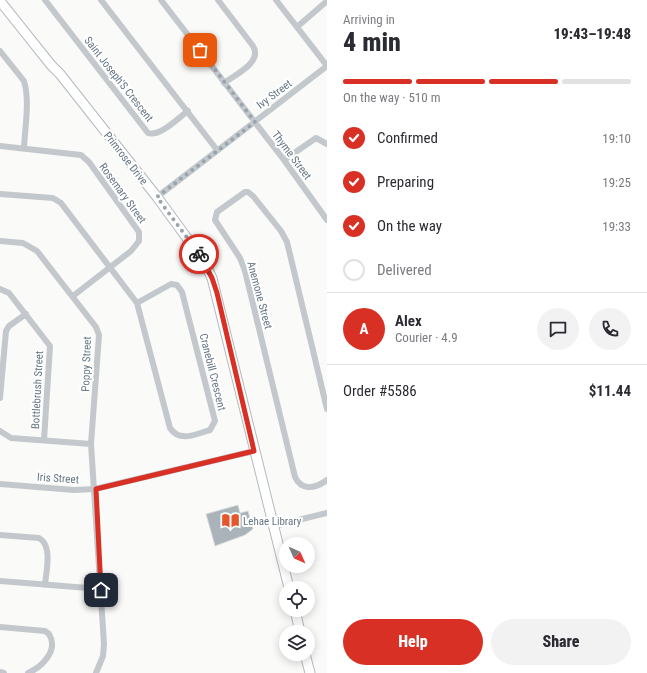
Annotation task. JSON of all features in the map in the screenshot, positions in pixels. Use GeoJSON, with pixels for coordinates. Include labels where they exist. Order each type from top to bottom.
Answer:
{"type":"FeatureCollection","features":[{"type":"Feature","properties":{"kind":"street","name":"Primrose Drive"},"geometry":{"type":"LineString","coordinates":[[7,0],[54,62],[60,74]]}},
{"type":"Feature","properties":{"kind":"street","name":"Saint Joseph'S Crescent"},"geometry":{"type":"LineString","coordinates":[[45,0],[148,133],[155,134],[159,132],[188,111]]}},
{"type":"Feature","properties":{"kind":"street"},"geometry":{"type":"LineString","coordinates":[[102,0],[217,150]]}},
{"type":"Feature","properties":{"kind":"street","name":"Thyme Street"},"geometry":{"type":"LineString","coordinates":[[161,0],[284,160],[327,220]]}},
{"type":"Feature","properties":{"kind":"street"},"geometry":{"type":"LineString","coordinates":[[218,0],[256,52],[253,62],[224,83]]}},
{"type":"Feature","properties":{"kind":"street"},"geometry":{"type":"LineString","coordinates":[[276,0],[327,66]]}},
{"type":"Feature","properties":{"kind":"street","name":"Primrose Drive"},"geometry":{"type":"LineString","coordinates":[[0,1],[157,197],[203,260],[212,278],[287,581]]}},
{"type":"Feature","properties":{"kind":"street"},"geometry":{"type":"LineString","coordinates":[[297,27],[327,2]]}},
{"type":"Feature","properties":{"kind":"street"},"geometry":{"type":"LineString","coordinates":[[0,51],[24,81],[26,86],[27,98],[24,148]]}},
{"type":"Feature","properties":{"kind":"street","name":"Ivy Street"},"geometry":{"type":"LineString","coordinates":[[157,197],[327,66]]}},
{"type":"Feature","properties":{"kind":"street"},"geometry":{"type":"LineString","coordinates":[[284,160],[316,138],[327,144]]}},
{"type":"Feature","properties":{"kind":"street","name":"Rosemary Street"},"geometry":{"type":"LineString","coordinates":[[0,146],[81,155],[89,162],[139,232],[140,238],[137,245],[73,296]]}},
{"type":"Feature","properties":{"kind":"street","name":"Anemone Street"},"geometry":{"type":"LineString","coordinates":[[327,409],[285,237],[253,196],[248,192],[245,192],[217,212],[215,220],[240,258],[245,271],[295,477],[301,485],[305,487],[316,487],[327,480]]}},
{"type":"Feature","properties":{"kind":"street","name":"Cranebill Crescent"},"geometry":{"type":"LineString","coordinates":[[0,194],[53,198],[58,200],[137,303],[170,428],[173,433],[180,437],[210,430],[216,421],[182,292],[176,286],[171,284],[137,303]]}},
{"type":"Feature","properties":{"kind":"street","name":"Poppy Street"},"geometry":{"type":"LineString","coordinates":[[0,241],[23,242],[33,247],[73,296],[96,327],[99,335],[91,444],[96,489],[104,644],[103,656],[96,673]]}},
{"type":"Feature","properties":{"kind":"street","name":"Bottlebrush Street"},"geometry":{"type":"LineString","coordinates":[[0,289],[9,293],[50,346],[44,440]]}},
{"type":"Feature","properties":{"kind":"street"},"geometry":{"type":"LineString","coordinates":[[0,398],[6,331],[9,326],[26,314]]}},
{"type":"Feature","properties":{"kind":"street"},"geometry":{"type":"LineString","coordinates":[[0,431],[11,438],[91,444]]}},
{"type":"Feature","properties":{"kind":"street","name":"Iris Street"},"geometry":{"type":"LineString","coordinates":[[0,484],[74,490],[96,489],[254,451]]}},
{"type":"Feature","properties":{"kind":"street"},"geometry":{"type":"LineString","coordinates":[[274,526],[327,513]]}},
{"type":"Feature","properties":{"kind":"street"},"geometry":{"type":"LineString","coordinates":[[0,534],[39,538],[44,541],[47,550],[45,585]]}},
{"type":"Feature","properties":{"kind":"street"},"geometry":{"type":"LineString","coordinates":[[0,581],[101,590]]}},
{"type":"Feature","properties":{"kind":"street"},"geometry":{"type":"LineString","coordinates":[[0,627],[45,631],[49,634],[52,641],[48,656],[42,664],[28,673]]}},
{"type":"Feature","properties":{"kind":"street"},"geometry":{"type":"LineString","coordinates":[[307,661],[310,673]]}},
{"type":"Feature","properties":{"kind":"street"},"geometry":{"type":"LineString","coordinates":[[0,672],[4,673]]}},
{"type":"Feature","properties":{"kind":"building","name":"Lehae Library"},"geometry":{"type":"Polygon","coordinates":[[[238,505],[240,513],[248,511],[253,529],[245,535],[215,546],[206,514],[238,505]]]}},
{"type":"Feature","properties":{"kind":"way so far"},"geometry":{"type":"LineString","coordinates":[[199,254],[157,197],[255,122],[200,50]]}},
{"type":"Feature","properties":{"kind":"place","name":"Lehae Library"},"geometry":{"type":"Point","coordinates":[230,521]}},
{"type":"Feature","properties":{"kind":"route"},"geometry":{"type":"LineString","coordinates":[[101,590],[96,489],[254,451],[217,293],[212,278],[199,254]]}}]}
